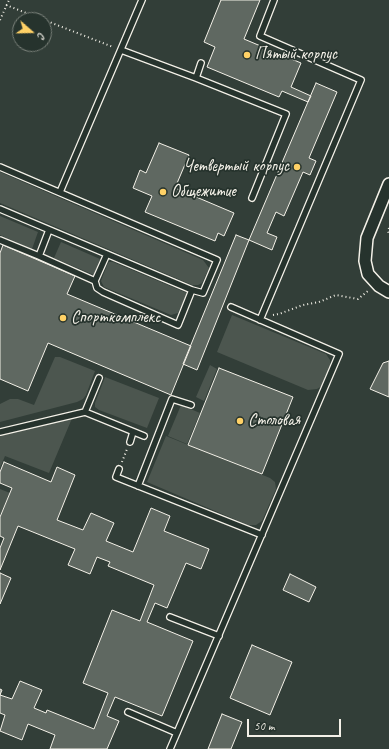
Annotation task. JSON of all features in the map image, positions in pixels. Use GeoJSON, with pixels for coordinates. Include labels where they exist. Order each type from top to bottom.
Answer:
{"type":"FeatureCollection","features":[{"type":"Feature","properties":{"kind":"street"},"geometry":{"type":"LineString","coordinates":[[389,184],[367,238],[365,261],[368,274],[379,286],[389,292]]}},
{"type":"Feature","properties":{"kind":"lane"},"geometry":{"type":"LineString","coordinates":[[60,192],[142,0]]}},
{"type":"Feature","properties":{"kind":"lane"},"geometry":{"type":"LineString","coordinates":[[260,318],[361,80],[260,36],[274,0]]}},
{"type":"Feature","properties":{"kind":"lane"},"geometry":{"type":"LineString","coordinates":[[121,50],[286,114],[252,198]]}},
{"type":"Feature","properties":{"kind":"lane"},"geometry":{"type":"LineString","coordinates":[[196,78],[201,64]]}},
{"type":"Feature","properties":{"kind":"lane"},"geometry":{"type":"LineString","coordinates":[[0,167],[217,260],[203,292],[192,290],[0,209]]}},
{"type":"Feature","properties":{"kind":"lane"},"geometry":{"type":"LineString","coordinates":[[38,256],[49,230]]}},
{"type":"Feature","properties":{"kind":"lane"},"geometry":{"type":"LineString","coordinates":[[0,240],[95,280]]}},
{"type":"Feature","properties":{"kind":"lane"},"geometry":{"type":"LineString","coordinates":[[107,254],[95,280],[97,288],[178,325],[192,290]]}},
{"type":"Feature","properties":{"kind":"lane"},"geometry":{"type":"LineString","coordinates":[[170,749],[339,354],[260,318],[231,308]]}},
{"type":"Feature","properties":{"kind":"lane"},"geometry":{"type":"LineString","coordinates":[[85,412],[99,378]]}},
{"type":"Feature","properties":{"kind":"lane"},"geometry":{"type":"LineString","coordinates":[[138,486],[172,399],[191,405]]}},
{"type":"Feature","properties":{"kind":"lane"},"geometry":{"type":"LineString","coordinates":[[0,432],[85,412],[144,436]]}},
{"type":"Feature","properties":{"kind":"lane"},"geometry":{"type":"LineString","coordinates":[[130,442],[133,432]]}},
{"type":"Feature","properties":{"kind":"lane"},"geometry":{"type":"LineString","coordinates":[[120,469],[116,477],[262,535]]}},
{"type":"Feature","properties":{"kind":"lane"},"geometry":{"type":"LineString","coordinates":[[170,616],[218,636]]}},
{"type":"Feature","properties":{"kind":"lane"},"geometry":{"type":"LineString","coordinates":[[128,712],[177,733]]}},
{"type":"Feature","properties":{"kind":"path"},"geometry":{"type":"LineString","coordinates":[[0,20],[8,0]]}},
{"type":"Feature","properties":{"kind":"path"},"geometry":{"type":"LineString","coordinates":[[6,5],[121,50]]}},
{"type":"Feature","properties":{"kind":"path"},"geometry":{"type":"LineString","coordinates":[[389,228],[389,234]]}},
{"type":"Feature","properties":{"kind":"path"},"geometry":{"type":"LineString","coordinates":[[260,318],[319,302],[336,295],[358,299],[366,291],[379,286]]}},
{"type":"Feature","properties":{"kind":"path"},"geometry":{"type":"LineString","coordinates":[[120,469],[130,442]]}},
{"type":"Feature","properties":{"kind":"shaded area"},"geometry":{"type":"Polygon","coordinates":[[[0,172],[203,260],[209,268],[202,283],[192,285],[0,203],[0,172]]]}},
{"type":"Feature","properties":{"kind":"shaded area"},"geometry":{"type":"Polygon","coordinates":[[[0,216],[38,232],[32,249],[0,235],[0,216]]]}},
{"type":"Feature","properties":{"kind":"shaded area"},"geometry":{"type":"Polygon","coordinates":[[[61,242],[100,259],[94,275],[54,258],[61,242]]]}},
{"type":"Feature","properties":{"kind":"shaded area"},"geometry":{"type":"Polygon","coordinates":[[[109,262],[113,262],[187,293],[178,313],[171,315],[104,287],[101,281],[109,262]]]}},
{"type":"Feature","properties":{"kind":"shaded area"},"geometry":{"type":"Polygon","coordinates":[[[232,315],[326,354],[330,360],[330,367],[322,386],[317,389],[308,390],[217,352],[232,315]]]}},
{"type":"Feature","properties":{"kind":"shaded area"},"geometry":{"type":"Polygon","coordinates":[[[55,357],[60,357],[95,371],[83,399],[77,402],[0,422],[0,404],[10,399],[18,399],[34,405],[55,357]]]}},
{"type":"Feature","properties":{"kind":"shaded area"},"geometry":{"type":"Polygon","coordinates":[[[210,365],[217,369],[204,401],[196,397],[210,365]]]}},
{"type":"Feature","properties":{"kind":"shaded area"},"geometry":{"type":"Polygon","coordinates":[[[105,377],[159,398],[147,428],[99,410],[95,407],[95,403],[105,377]]]}},
{"type":"Feature","properties":{"kind":"shaded area"},"geometry":{"type":"Polygon","coordinates":[[[181,405],[200,413],[187,444],[168,436],[181,405]]]}},
{"type":"Feature","properties":{"kind":"shaded area"},"geometry":{"type":"Polygon","coordinates":[[[73,416],[49,473],[5,456],[0,468],[0,435],[73,416]]]}},
{"type":"Feature","properties":{"kind":"shaded area"},"geometry":{"type":"Polygon","coordinates":[[[166,436],[270,478],[275,482],[276,489],[262,521],[256,525],[248,525],[147,482],[166,436]]]}},
{"type":"Feature","properties":{"kind":"shaded area"},"geometry":{"type":"Polygon","coordinates":[[[0,489],[10,493],[0,515],[0,489]]]}},
{"type":"Feature","properties":{"kind":"building","name":"Пятый корпус"},"geometry":{"type":"Polygon","coordinates":[[[221,0],[260,0],[244,39],[301,63],[291,87],[311,96],[308,102],[282,91],[279,97],[207,67],[215,47],[204,42],[221,0]]]}},
{"type":"Feature","properties":{"kind":"building","name":"Четвертый корпус"},"geometry":{"type":"Polygon","coordinates":[[[316,83],[337,92],[309,158],[316,161],[310,175],[303,172],[284,216],[276,212],[267,233],[277,237],[272,250],[249,240],[316,83]]]}},
{"type":"Feature","properties":{"kind":"building","name":"Общежитие"},"geometry":{"type":"Polygon","coordinates":[[[159,143],[189,155],[175,188],[234,213],[224,236],[218,233],[215,241],[145,212],[152,196],[133,188],[140,170],[146,173],[159,143]]]}},
{"type":"Feature","properties":{"kind":"building"},"geometry":{"type":"Polygon","coordinates":[[[236,235],[249,240],[197,370],[183,364],[236,235]]]}},
{"type":"Feature","properties":{"kind":"building","name":"Спорткомплекс"},"geometry":{"type":"Polygon","coordinates":[[[3,245],[75,276],[67,294],[191,346],[171,395],[48,343],[28,391],[0,379],[0,253],[3,245]]]}},
{"type":"Feature","properties":{"kind":"building"},"geometry":{"type":"Polygon","coordinates":[[[389,361],[389,397],[370,389],[383,363],[389,361]]]}},
{"type":"Feature","properties":{"kind":"building","name":"Столовая"},"geometry":{"type":"Polygon","coordinates":[[[219,368],[293,397],[262,474],[188,445],[219,368]]]}},
{"type":"Feature","properties":{"kind":"building"},"geometry":{"type":"Polygon","coordinates":[[[4,462],[51,482],[57,467],[75,475],[57,520],[83,530],[91,513],[114,523],[106,541],[133,552],[151,508],[170,516],[164,531],[209,549],[201,569],[186,563],[167,608],[155,603],[147,622],[193,641],[162,716],[115,697],[107,716],[119,721],[107,749],[50,749],[55,735],[28,724],[22,740],[0,731],[5,715],[0,713],[0,695],[12,699],[20,681],[42,690],[34,708],[46,713],[47,710],[94,729],[108,693],[83,683],[112,610],[140,621],[154,585],[108,566],[110,562],[97,557],[90,574],[68,565],[75,549],[18,526],[0,570],[0,548],[4,538],[0,536],[0,517],[12,488],[0,483],[0,472],[4,462]]]}},
{"type":"Feature","properties":{"kind":"building"},"geometry":{"type":"Polygon","coordinates":[[[0,573],[11,578],[0,604],[0,573]]]}},
{"type":"Feature","properties":{"kind":"building"},"geometry":{"type":"Polygon","coordinates":[[[290,574],[316,587],[309,602],[283,590],[290,574]]]}},
{"type":"Feature","properties":{"kind":"building"},"geometry":{"type":"Polygon","coordinates":[[[252,645],[292,662],[270,715],[230,698],[252,645]]]}},
{"type":"Feature","properties":{"kind":"building"},"geometry":{"type":"Polygon","coordinates":[[[222,714],[242,722],[231,749],[208,749],[222,714]]]}},
{"type":"Feature","properties":{"kind":"place","name":"Пятый корпус"},"geometry":{"type":"Point","coordinates":[247,55]}},
{"type":"Feature","properties":{"kind":"place","name":"Четвертый корпус"},"geometry":{"type":"Point","coordinates":[297,167]}},
{"type":"Feature","properties":{"kind":"place","name":"Общежитие"},"geometry":{"type":"Point","coordinates":[163,192]}},
{"type":"Feature","properties":{"kind":"place","name":"Спорткомплекс"},"geometry":{"type":"Point","coordinates":[63,318]}},
{"type":"Feature","properties":{"kind":"place","name":"Столовая"},"geometry":{"type":"Point","coordinates":[240,421]}}]}
